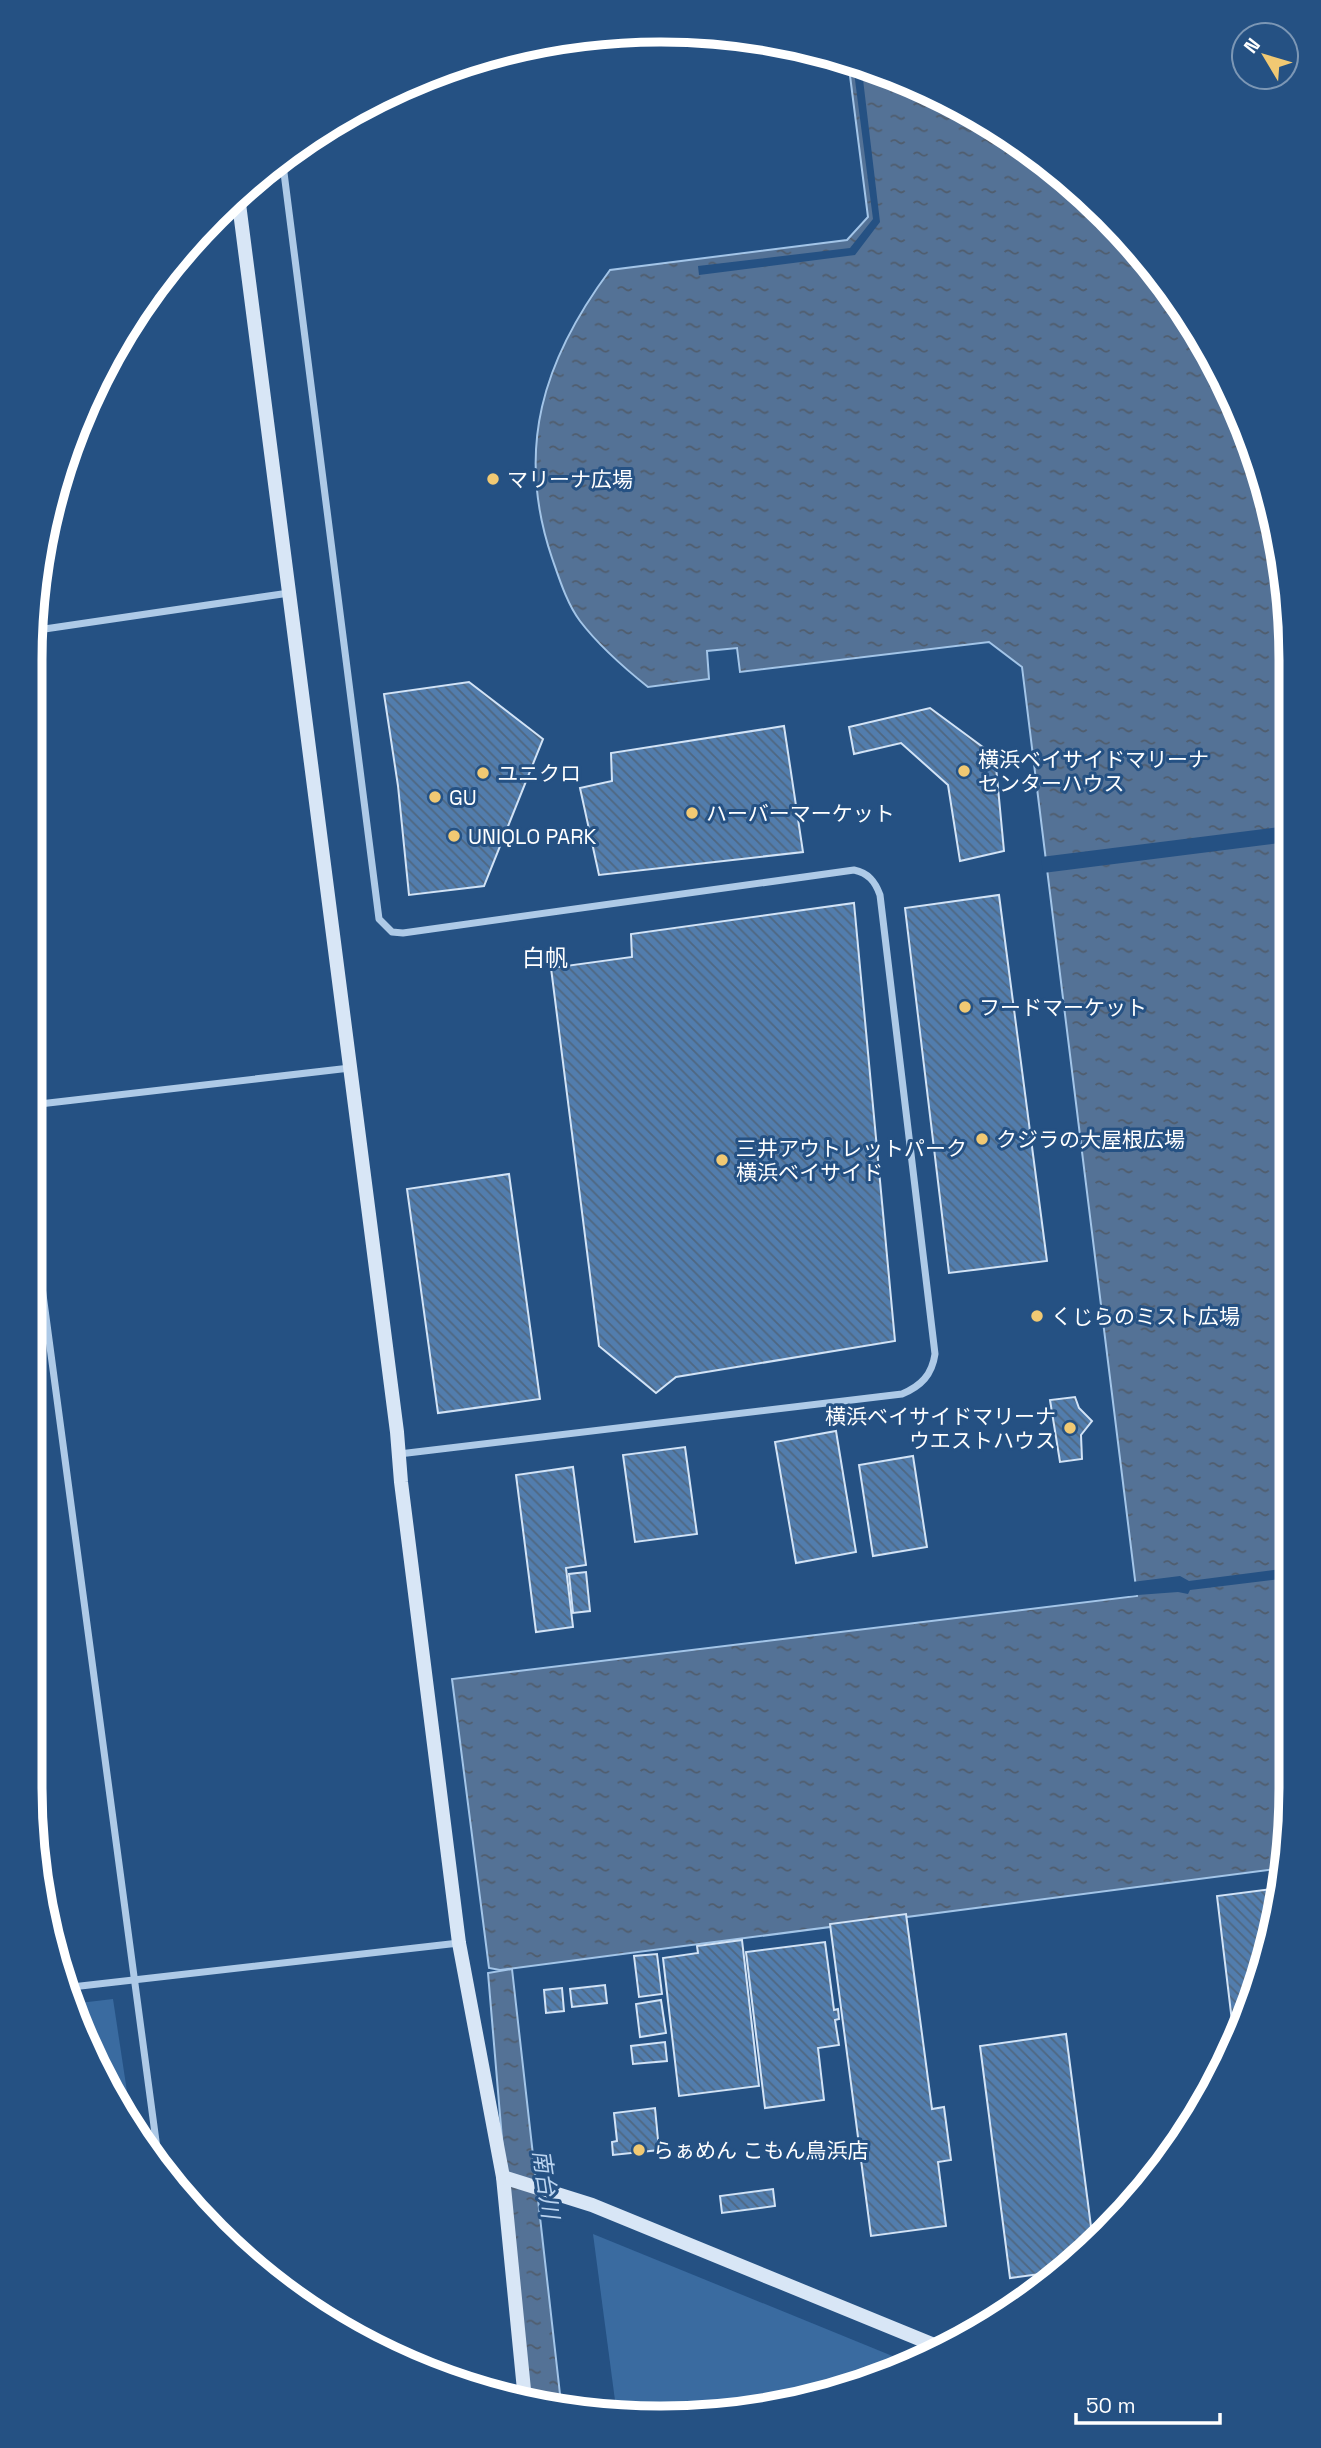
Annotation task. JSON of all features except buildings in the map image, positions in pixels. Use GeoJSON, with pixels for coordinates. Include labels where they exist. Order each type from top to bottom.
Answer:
{"type":"FeatureCollection","features":[{"type":"Feature","properties":{"kind":"street"},"geometry":{"type":"LineString","coordinates":[[284,170],[379,919],[392,932],[402,933],[854,870],[875,881],[880,895],[935,1354],[928,1376],[916,1388],[902,1394],[399,1454]]}},
{"type":"Feature","properties":{"kind":"street"},"geometry":{"type":"LineString","coordinates":[[240,207],[459,1942],[503,2177],[524,2390]]}},
{"type":"Feature","properties":{"kind":"street"},"geometry":{"type":"LineString","coordinates":[[43,629],[289,593]]}},
{"type":"Feature","properties":{"kind":"street"},"geometry":{"type":"LineString","coordinates":[[42,1104],[350,1068]]}},
{"type":"Feature","properties":{"kind":"street"},"geometry":{"type":"LineString","coordinates":[[42,1286],[157,2146]]}},
{"type":"Feature","properties":{"kind":"street"},"geometry":{"type":"LineString","coordinates":[[75,1987],[459,1942]]}},
{"type":"Feature","properties":{"kind":"street"},"geometry":{"type":"LineString","coordinates":[[503,2177],[592,2205],[931,2344]]}},
{"type":"Feature","properties":{"kind":"shaded area"},"geometry":{"type":"Polygon","coordinates":[[[113,1999],[129,2103],[106,2061],[81,2003],[113,1999]]]}},
{"type":"Feature","properties":{"kind":"shaded area"},"geometry":{"type":"Polygon","coordinates":[[[593,2234],[898,2358],[821,2385],[741,2401],[701,2405],[616,2405],[593,2234]]]}},
{"type":"Feature","properties":{"kind":"water"},"geometry":{"type":"Polygon","coordinates":[[[850,72],[897,89],[970,125],[1037,170],[1098,223],[1151,284],[1196,351],[1232,424],[1258,500],[1274,580],[1279,660],[1279,1788],[1274,1869],[500,1970],[489,1968],[452,1679],[1137,1596],[1022,667],[989,642],[740,672],[737,648],[707,651],[709,679],[648,687],[603,648],[575,614],[552,558],[541,518],[536,480],[536,443],[542,407],[552,372],[567,338],[610,270],[847,240],[868,217],[850,72]]]}},
{"type":"Feature","properties":{"kind":"water"},"geometry":{"type":"Polygon","coordinates":[[[512,1969],[560,2398],[523,2390],[488,1973],[512,1969]]]}},
{"type":"Feature","properties":{"kind":"pier"},"geometry":{"type":"Polygon","coordinates":[[[854,73],[863,76],[880,222],[855,255],[699,275],[698,266],[850,248],[873,219],[854,73]]]}},
{"type":"Feature","properties":{"kind":"pier"},"geometry":{"type":"Polygon","coordinates":[[[1279,827],[1279,843],[1043,873],[1041,857],[1279,827]]]}},
{"type":"Feature","properties":{"kind":"pier"},"geometry":{"type":"Polygon","coordinates":[[[1279,1569],[1279,1579],[1190,1590],[1188,1594],[1178,1592],[1124,1596],[1134,1594],[1132,1582],[1180,1576],[1189,1581],[1279,1569]]]}},
{"type":"Feature","properties":{"kind":"place","name":"マリーナ広場"},"geometry":{"type":"Point","coordinates":[493,479]}},
{"type":"Feature","properties":{"kind":"place","name":"横浜ベイサイドマリーナ センターハウス"},"geometry":{"type":"Point","coordinates":[964,771]}},
{"type":"Feature","properties":{"kind":"place","name":"ユニクロ"},"geometry":{"type":"Point","coordinates":[483,773]}},
{"type":"Feature","properties":{"kind":"place","name":"GU"},"geometry":{"type":"Point","coordinates":[435,797]}},
{"type":"Feature","properties":{"kind":"place","name":"ハーバーマーケット"},"geometry":{"type":"Point","coordinates":[692,813]}},
{"type":"Feature","properties":{"kind":"place","name":"UNIQLO PARK"},"geometry":{"type":"Point","coordinates":[454,836]}},
{"type":"Feature","properties":{"kind":"place","name":"フードマーケット"},"geometry":{"type":"Point","coordinates":[965,1007]}},
{"type":"Feature","properties":{"kind":"place","name":"クジラの大屋根広場"},"geometry":{"type":"Point","coordinates":[982,1139]}},
{"type":"Feature","properties":{"kind":"place","name":"三井アウトレットパーク 横浜ベイサイド"},"geometry":{"type":"Point","coordinates":[722,1160]}},
{"type":"Feature","properties":{"kind":"place","name":"くじらのミスト広場"},"geometry":{"type":"Point","coordinates":[1037,1316]}},
{"type":"Feature","properties":{"kind":"place","name":"横浜ベイサイドマリーナ ウエストハウス"},"geometry":{"type":"Point","coordinates":[1070,1428]}},
{"type":"Feature","properties":{"kind":"place","name":"らぁめん こもん鳥浜店"},"geometry":{"type":"Point","coordinates":[639,2150]}},
{"type":"Feature","properties":{"kind":"district","name":"白帆"},"geometry":{"type":"Point","coordinates":[545,958]}},
{"type":"Feature","properties":{"kind":"water label","name":"南台川"},"geometry":{"type":"Point","coordinates":[546,2184]}}]}
